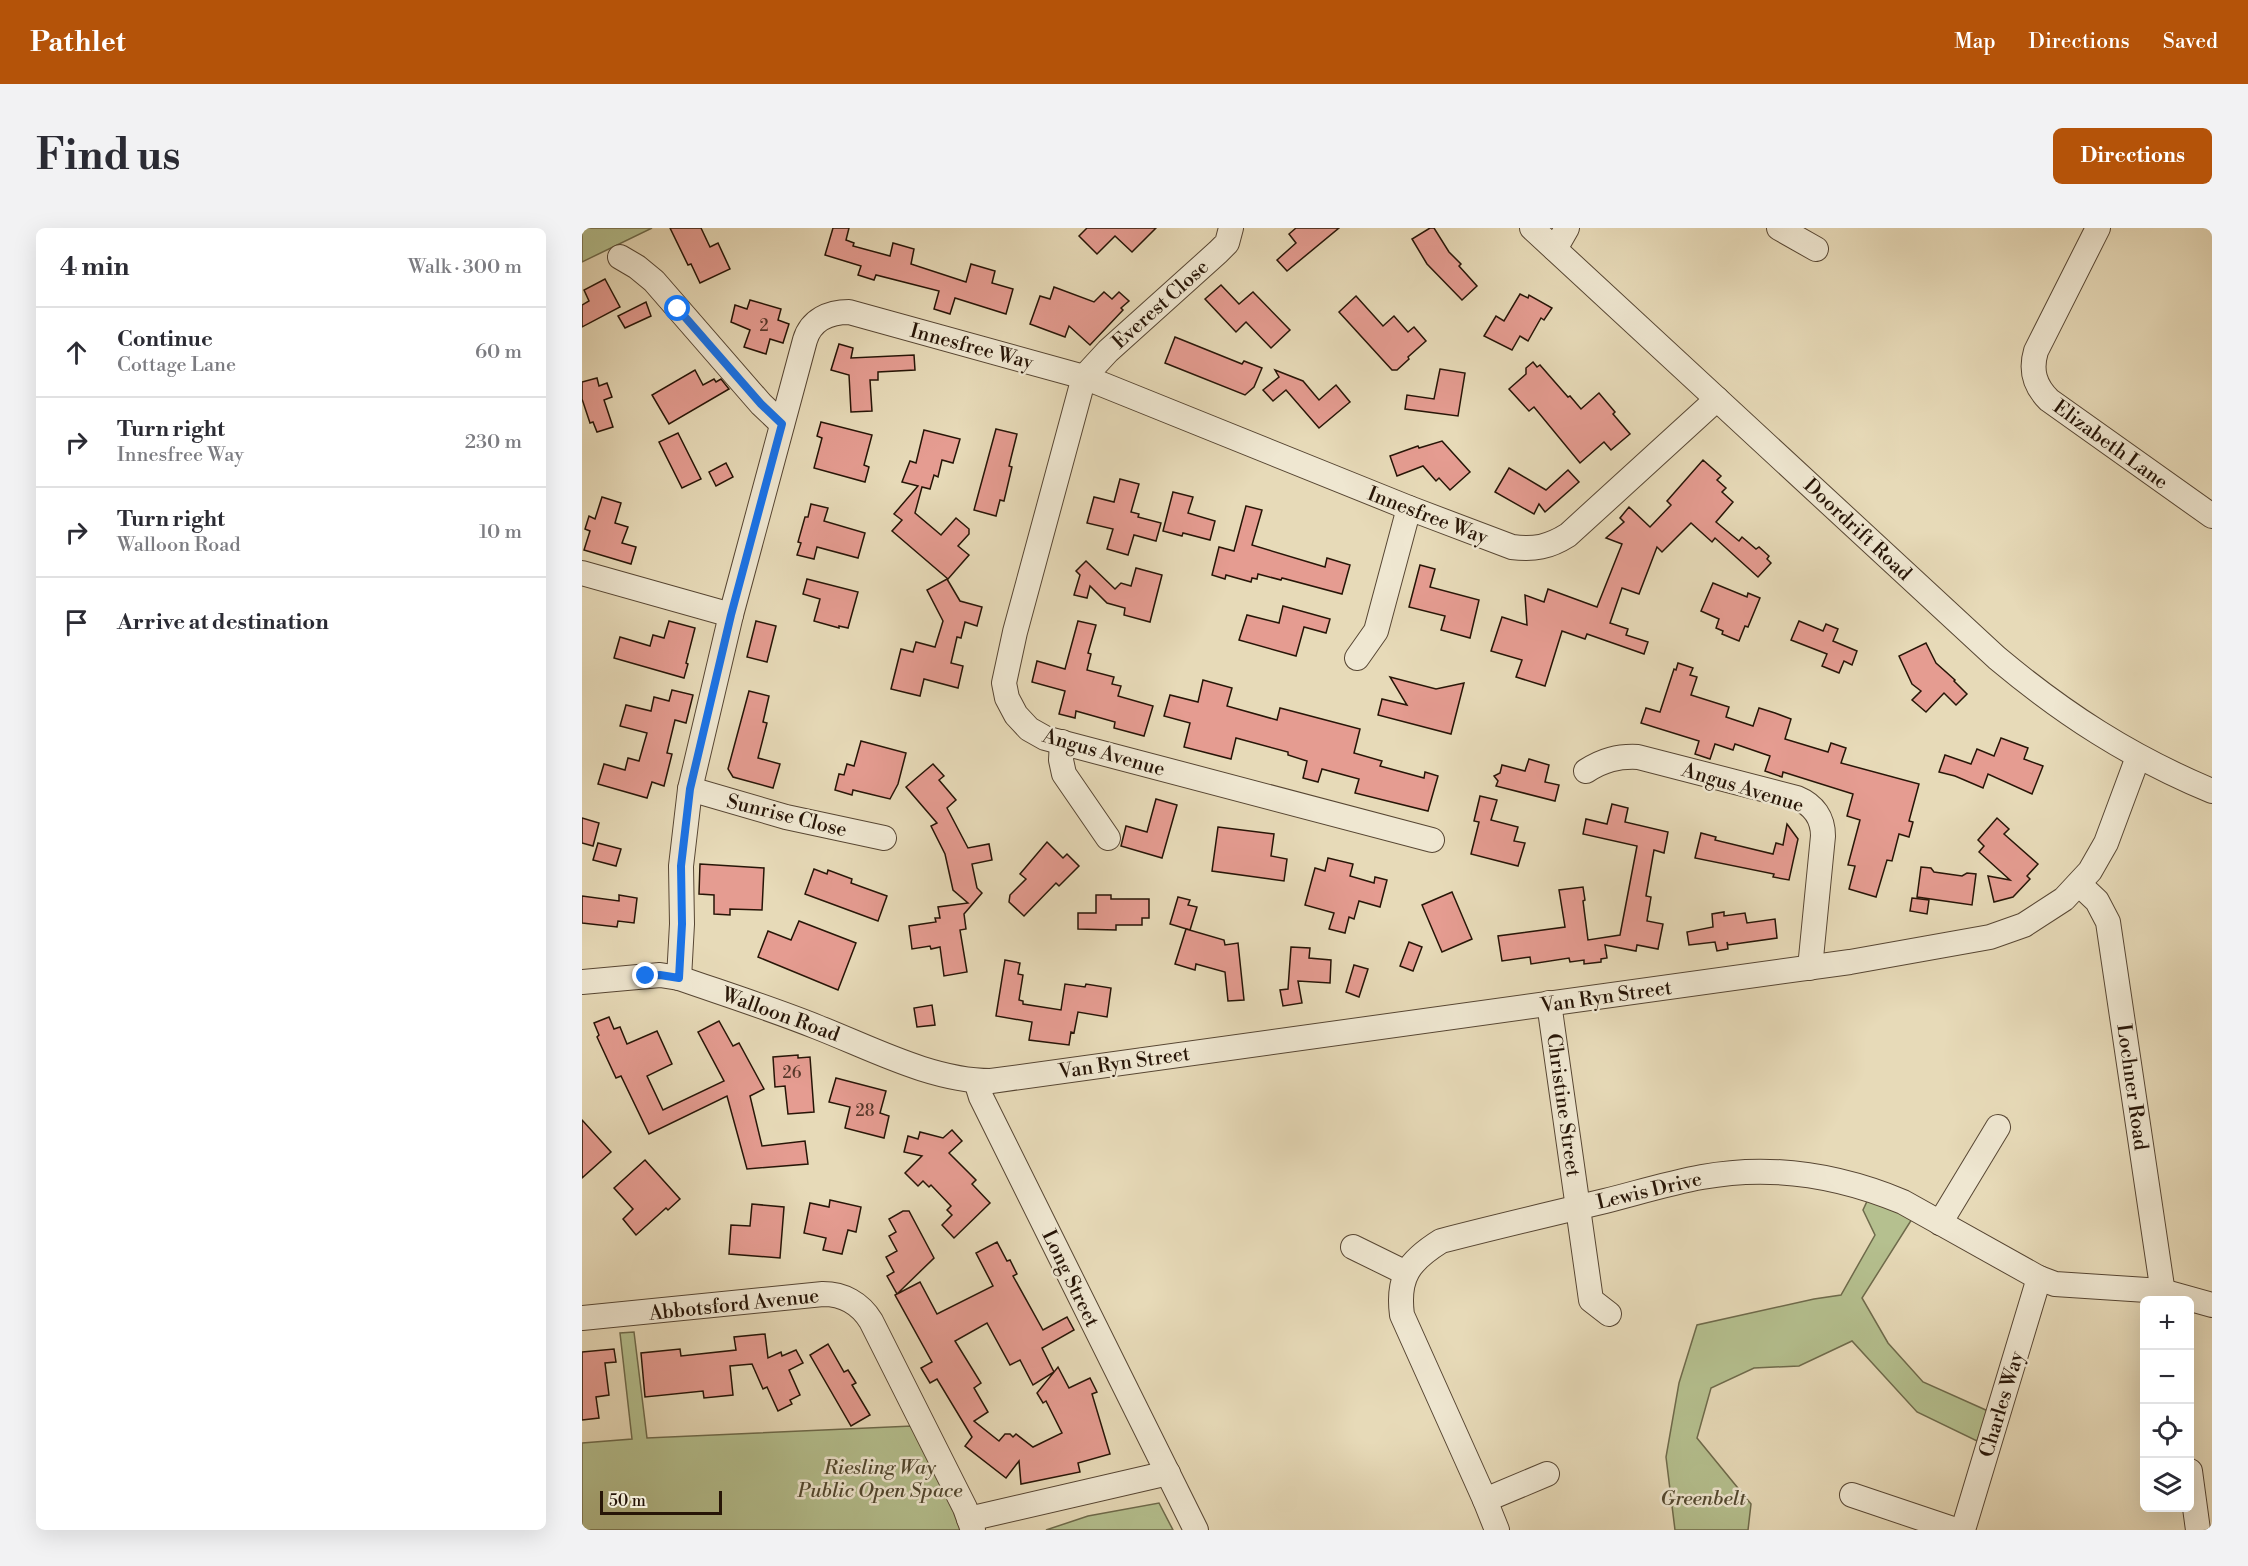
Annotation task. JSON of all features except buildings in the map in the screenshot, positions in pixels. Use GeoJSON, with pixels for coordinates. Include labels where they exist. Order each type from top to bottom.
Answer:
{"type":"FeatureCollection","features":[{"type":"Feature","properties":{"kind":"street","name":"Everest Close"},"geometry":{"type":"LineString","coordinates":[[1084,377],[1108,351],[1227,243],[1232,228]]}},
{"type":"Feature","properties":{"kind":"street","name":"Doordrift Road"},"geometry":{"type":"LineString","coordinates":[[1532,228],[1997,658],[2061,709],[2138,757],[2212,791]]}},
{"type":"Feature","properties":{"kind":"street"},"geometry":{"type":"LineString","coordinates":[[1555,249],[1567,228]]}},
{"type":"Feature","properties":{"kind":"street"},"geometry":{"type":"LineString","coordinates":[[1779,228],[1816,249]]}},
{"type":"Feature","properties":{"kind":"street","name":"Elizabeth Lane"},"geometry":{"type":"LineString","coordinates":[[2098,228],[2036,351],[2033,368],[2037,385],[2049,400],[2212,516]]}},
{"type":"Feature","properties":{"kind":"street"},"geometry":{"type":"LineString","coordinates":[[620,257],[654,281],[761,404],[782,424]]}},
{"type":"Feature","properties":{"kind":"street","name":"Innesfree Way"},"geometry":{"type":"LineString","coordinates":[[679,978],[682,924],[681,866],[690,789],[731,615],[807,334],[822,318],[834,313],[849,312],[1084,377],[1409,508],[1512,547],[1527,549],[1554,544],[1582,524],[1717,399]]}},
{"type":"Feature","properties":{"kind":"street","name":"Angus Avenue"},"geometry":{"type":"LineString","coordinates":[[1084,377],[1015,632],[1004,683],[1007,698],[1016,715],[1029,729],[1045,738],[1432,840]]}},
{"type":"Feature","properties":{"kind":"street"},"geometry":{"type":"LineString","coordinates":[[1357,658],[1376,632],[1409,508]]}},
{"type":"Feature","properties":{"kind":"street"},"geometry":{"type":"LineString","coordinates":[[582,573],[731,615]]}},
{"type":"Feature","properties":{"kind":"street"},"geometry":{"type":"LineString","coordinates":[[1062,742],[1061,760],[1064,774],[1108,838]]}},
{"type":"Feature","properties":{"kind":"street","name":"Angus Avenue"},"geometry":{"type":"LineString","coordinates":[[1586,771],[1595,765],[1616,758],[1638,757],[1797,798],[1809,804],[1821,821],[1823,836],[1810,968]]}},
{"type":"Feature","properties":{"kind":"street","name":"Van Ryn Street"},"geometry":{"type":"LineString","coordinates":[[976,1081],[1005,1079],[1810,968],[1990,937],[2024,925],[2064,899],[2090,871],[2106,843],[2138,757]]}},
{"type":"Feature","properties":{"kind":"street","name":"Sunrise Close"},"geometry":{"type":"LineString","coordinates":[[690,789],[786,818],[884,838]]}},
{"type":"Feature","properties":{"kind":"street","name":"Lochner Road"},"geometry":{"type":"LineString","coordinates":[[2079,884],[2097,901],[2108,922],[2163,1296]]}},
{"type":"Feature","properties":{"kind":"street","name":"Walloon Road"},"geometry":{"type":"LineString","coordinates":[[582,982],[660,975],[679,978],[797,1019],[930,1071],[976,1081]]}},
{"type":"Feature","properties":{"kind":"street","name":"Christine Street"},"geometry":{"type":"LineString","coordinates":[[1549,1004],[1591,1300],[1609,1314]]}},
{"type":"Feature","properties":{"kind":"street","name":"Long Street"},"geometry":{"type":"LineString","coordinates":[[976,1081],[981,1097],[1196,1530]]}},
{"type":"Feature","properties":{"kind":"street"},"geometry":{"type":"LineString","coordinates":[[1940,1223],[1998,1127]]}},
{"type":"Feature","properties":{"kind":"street","name":"Lewis Drive"},"geometry":{"type":"LineString","coordinates":[[1497,1530],[1402,1315],[1400,1299],[1402,1281],[1406,1273],[1411,1264],[1424,1251],[1441,1241],[1701,1177],[1780,1171],[1814,1175],[1859,1185],[1903,1202],[2039,1278],[2055,1284],[2163,1296]]}},
{"type":"Feature","properties":{"kind":"street"},"geometry":{"type":"LineString","coordinates":[[1353,1247],[1406,1273]]}},
{"type":"Feature","properties":{"kind":"street","name":"Charles Way"},"geometry":{"type":"LineString","coordinates":[[1963,1530],[2039,1278]]}},
{"type":"Feature","properties":{"kind":"street","name":"Abbotsford Avenue"},"geometry":{"type":"LineString","coordinates":[[582,1318],[823,1294],[848,1299],[861,1308],[871,1321],[971,1525]]}},
{"type":"Feature","properties":{"kind":"street","name":"Lewis Drive"},"geometry":{"type":"LineString","coordinates":[[2194,1302],[2212,1305]]}},
{"type":"Feature","properties":{"kind":"street"},"geometry":{"type":"LineString","coordinates":[[971,1525],[1168,1473]]}},
{"type":"Feature","properties":{"kind":"street"},"geometry":{"type":"LineString","coordinates":[[1485,1500],[1548,1474]]}},
{"type":"Feature","properties":{"kind":"street"},"geometry":{"type":"LineString","coordinates":[[1852,1495],[1956,1530]]}},
{"type":"Feature","properties":{"kind":"street"},"geometry":{"type":"LineString","coordinates":[[2194,1500],[2198,1530]]}},
{"type":"Feature","properties":{"kind":"green space"},"geometry":{"type":"Polygon","coordinates":[[[582,228],[652,228],[582,262],[582,228]]]}},
{"type":"Feature","properties":{"kind":"green space","name":"Greenbelt"},"geometry":{"type":"Polygon","coordinates":[[[1869,1197],[1912,1219],[1862,1298],[1888,1343],[1923,1382],[1988,1411],[1977,1441],[1917,1412],[1852,1341],[1799,1366],[1754,1368],[1711,1388],[1697,1438],[1751,1504],[1748,1530],[1675,1530],[1666,1457],[1679,1383],[1697,1325],[1841,1295],[1875,1235],[1863,1210],[1869,1197]]]}},
{"type":"Feature","properties":{"kind":"green space","name":"Riesling Way Public Open Space"},"geometry":{"type":"Polygon","coordinates":[[[634,1332],[647,1438],[912,1426],[963,1530],[582,1530],[582,1443],[632,1439],[620,1333],[634,1332]]]}},
{"type":"Feature","properties":{"kind":"green space"},"geometry":{"type":"Polygon","coordinates":[[[1159,1503],[1173,1530],[1046,1530],[1088,1516],[1159,1503]]]}},
{"type":"Feature","properties":{"kind":"route"},"geometry":{"type":"LineString","coordinates":[[646,976],[660,975],[679,978],[682,924],[681,866],[690,789],[731,615],[782,424],[770,414],[678,309]]}}]}
